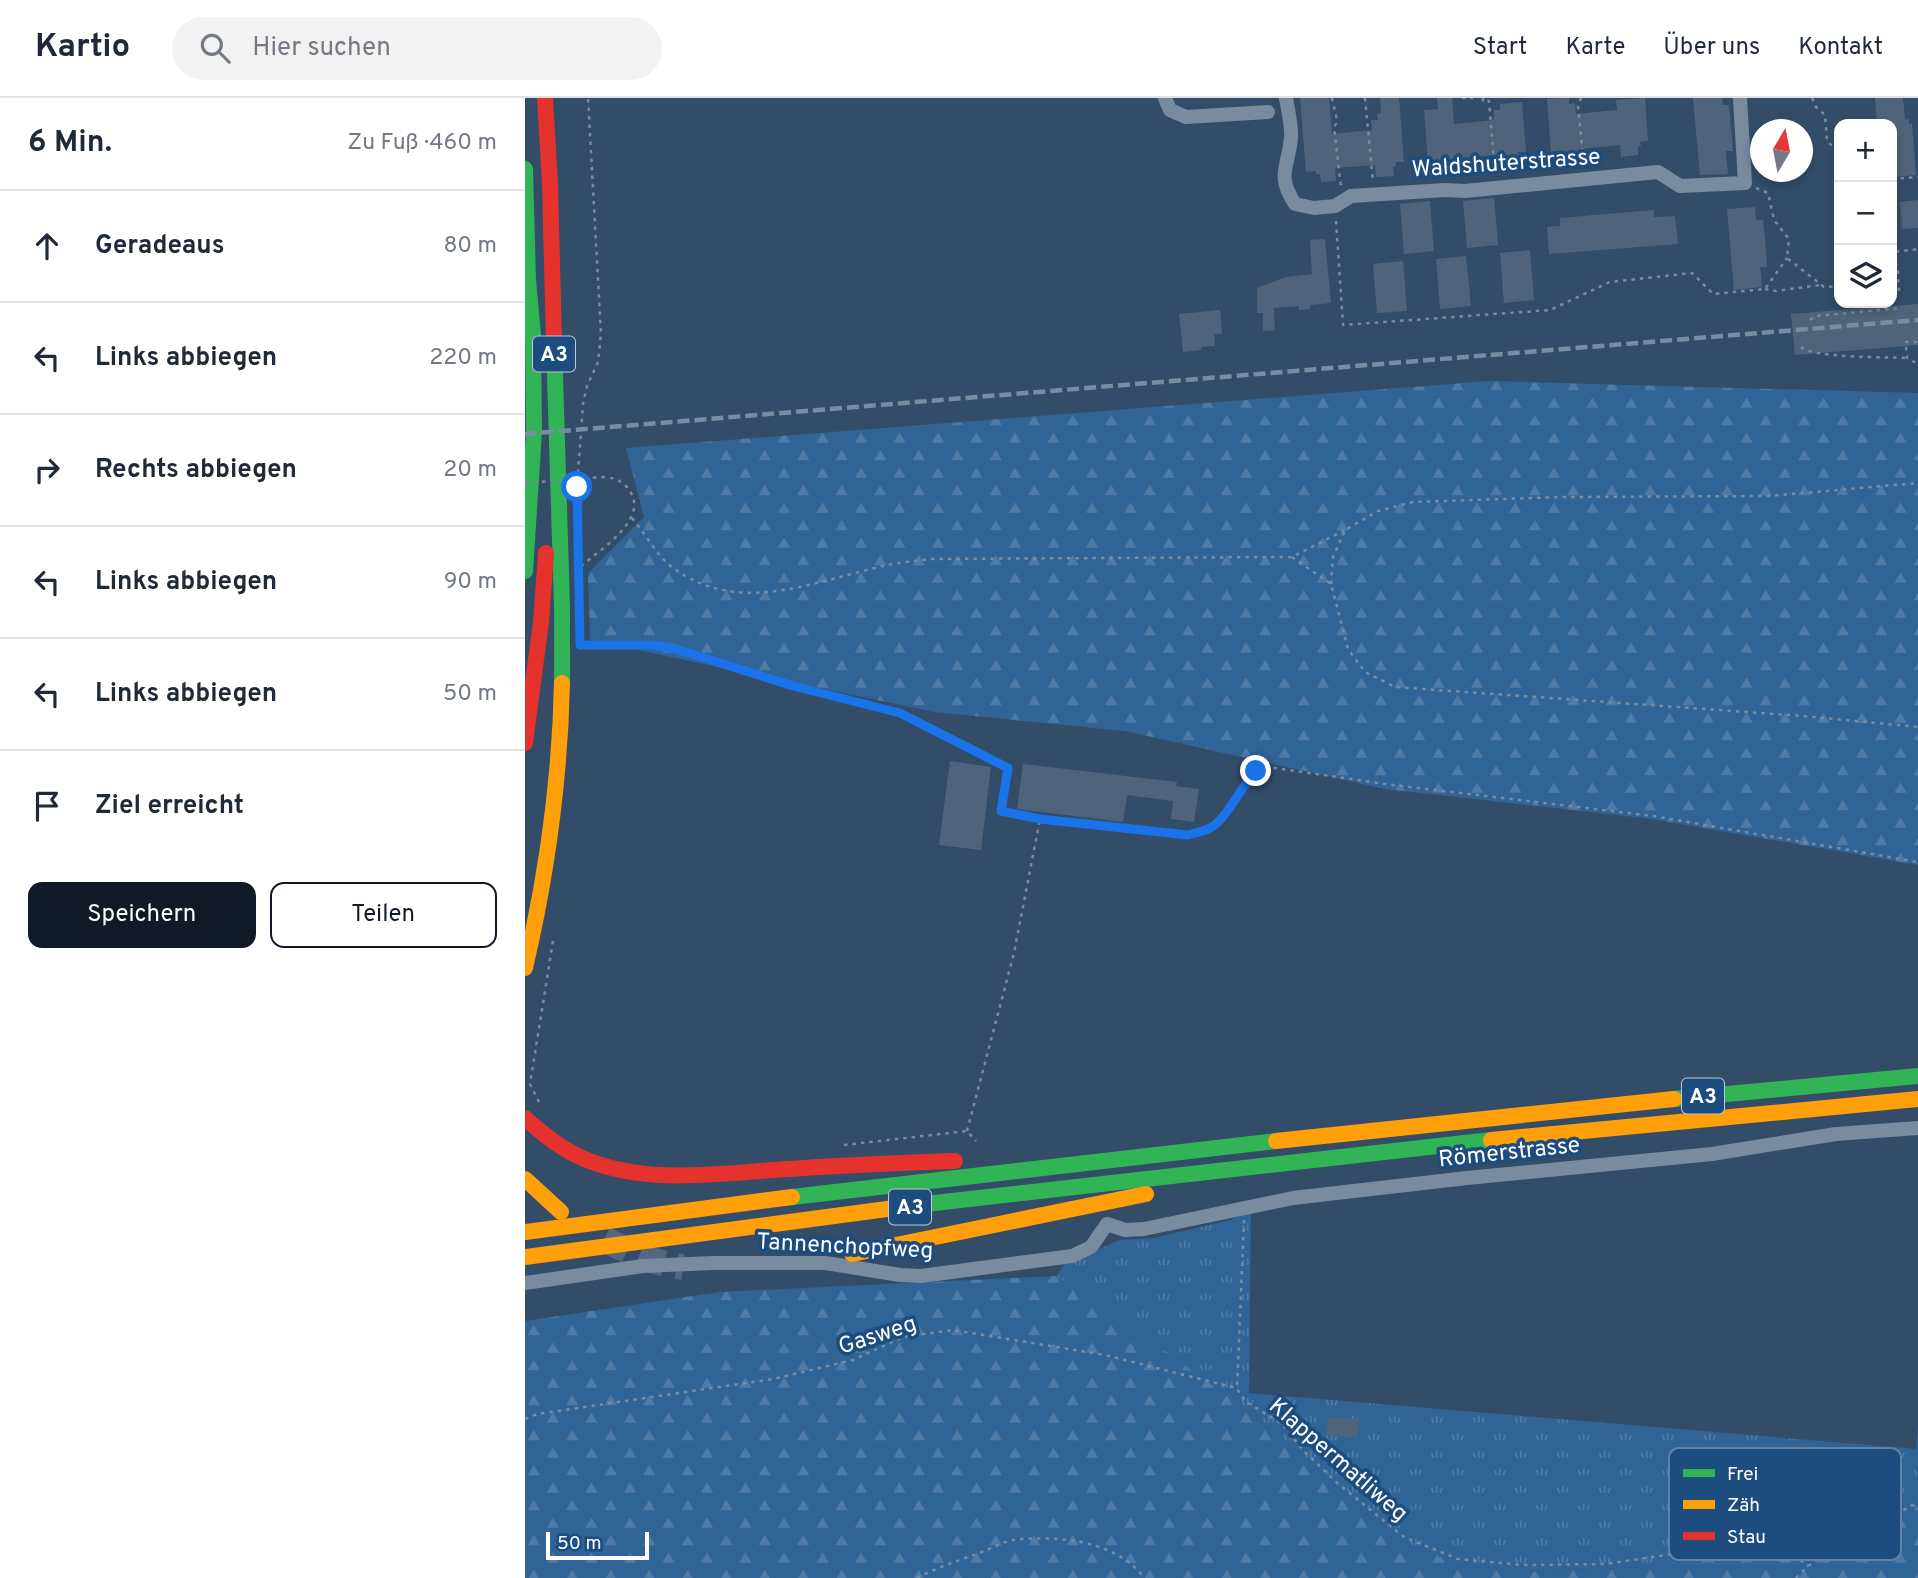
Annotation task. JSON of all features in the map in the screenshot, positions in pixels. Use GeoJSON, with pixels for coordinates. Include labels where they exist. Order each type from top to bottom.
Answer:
{"type":"FeatureCollection","features":[{"type":"Feature","properties":{"kind":"highway","name":"A3"},"geometry":{"type":"LineString","coordinates":[[525,968],[548,857],[559,744],[562,606],[553,265],[545,98]]}},
{"type":"Feature","properties":{"kind":"highway","name":"A3"},"geometry":{"type":"LineString","coordinates":[[525,169],[526,285],[533,370],[534,432],[527,489],[525,571]]}},
{"type":"Feature","properties":{"kind":"highway","name":"A3"},"geometry":{"type":"LineString","coordinates":[[525,743],[541,622],[556,444]]}},
{"type":"Feature","properties":{"kind":"highway"},"geometry":{"type":"LineString","coordinates":[[525,445],[527,489]]}},
{"type":"Feature","properties":{"kind":"highway","name":"A3"},"geometry":{"type":"LineString","coordinates":[[525,1232],[1170,1151],[1487,1117],[1918,1076]]}},
{"type":"Feature","properties":{"kind":"highway","name":"A3"},"geometry":{"type":"LineString","coordinates":[[525,1257],[944,1202],[1296,1161],[1918,1099]]}},
{"type":"Feature","properties":{"kind":"highway","name":"A3"},"geometry":{"type":"LineString","coordinates":[[525,1118],[550,1141],[574,1156],[610,1168],[646,1174],[705,1174],[1170,1151]]}},
{"type":"Feature","properties":{"kind":"highway","name":"A3"},"geometry":{"type":"LineString","coordinates":[[852,1254],[1296,1161]]}},
{"type":"Feature","properties":{"kind":"highway"},"geometry":{"type":"LineString","coordinates":[[525,1179],[561,1212]]}},
{"type":"Feature","properties":{"kind":"street"},"geometry":{"type":"LineString","coordinates":[[1165,98],[1170,110],[1186,117],[1268,112]]}},
{"type":"Feature","properties":{"kind":"street","name":"Waldshuterstrasse"},"geometry":{"type":"LineString","coordinates":[[1286,98],[1291,137],[1284,166],[1286,191],[1295,204],[1314,208],[1339,203],[1350,196],[1496,188],[1658,172],[1680,186],[1745,183]]}},
{"type":"Feature","properties":{"kind":"street"},"geometry":{"type":"LineString","coordinates":[[1739,98],[1745,183]]}},
{"type":"Feature","properties":{"kind":"street","name":"Römerstrasse"},"geometry":{"type":"LineString","coordinates":[[1107,1224],[1125,1230],[1144,1229],[1244,1207],[1341,1192],[1712,1154],[1836,1134],[1918,1128]]}},
{"type":"Feature","properties":{"kind":"street","name":"Tannenchopfweg"},"geometry":{"type":"LineString","coordinates":[[525,1283],[643,1266],[713,1263],[825,1263],[921,1276],[1072,1256],[1091,1247],[1107,1224]]}},
{"type":"Feature","properties":{"kind":"path"},"geometry":{"type":"LineString","coordinates":[[577,487],[583,404],[587,386],[598,362],[601,334],[588,98]]}},
{"type":"Feature","properties":{"kind":"path"},"geometry":{"type":"LineString","coordinates":[[1332,98],[1337,122],[1334,128],[1343,325],[1550,310],[1610,282],[1692,273],[1713,294],[1765,289],[1776,291],[1821,285]]}},
{"type":"Feature","properties":{"kind":"path"},"geometry":{"type":"LineString","coordinates":[[1365,98],[1374,194]]}},
{"type":"Feature","properties":{"kind":"path"},"geometry":{"type":"LineString","coordinates":[[1462,98],[1473,98]]}},
{"type":"Feature","properties":{"kind":"path"},"geometry":{"type":"LineString","coordinates":[[1483,98],[1483,102],[1489,102],[1496,188]]}},
{"type":"Feature","properties":{"kind":"path"},"geometry":{"type":"LineString","coordinates":[[1581,98],[1578,106],[1585,179]]}},
{"type":"Feature","properties":{"kind":"path"},"geometry":{"type":"LineString","coordinates":[[1812,98],[1816,107],[1825,115],[1827,141],[1834,147]]}},
{"type":"Feature","properties":{"kind":"path"},"geometry":{"type":"LineString","coordinates":[[1897,179],[1918,177]]}},
{"type":"Feature","properties":{"kind":"path"},"geometry":{"type":"LineString","coordinates":[[1745,183],[1768,193],[1774,220],[1790,239],[1787,258],[1765,289]]}},
{"type":"Feature","properties":{"kind":"path"},"geometry":{"type":"LineString","coordinates":[[1897,252],[1918,249]]}},
{"type":"Feature","properties":{"kind":"path"},"geometry":{"type":"LineString","coordinates":[[1787,258],[1824,288],[1834,287]]}},
{"type":"Feature","properties":{"kind":"path"},"geometry":{"type":"LineString","coordinates":[[1897,267],[1899,291]]}},
{"type":"Feature","properties":{"kind":"path"},"geometry":{"type":"LineString","coordinates":[[1810,320],[1816,316],[1902,308]]}},
{"type":"Feature","properties":{"kind":"path"},"geometry":{"type":"LineString","coordinates":[[1907,358],[1905,345],[1918,341]]}},
{"type":"Feature","properties":{"kind":"path"},"geometry":{"type":"LineString","coordinates":[[1801,347],[1805,351],[1826,354],[1907,358],[1918,364]]}},
{"type":"Feature","properties":{"kind":"path"},"geometry":{"type":"LineString","coordinates":[[527,489],[603,477],[618,479],[628,487],[634,499],[632,517],[625,528],[580,567],[580,556]]}},
{"type":"Feature","properties":{"kind":"path"},"geometry":{"type":"LineString","coordinates":[[632,517],[671,566],[703,586],[734,592],[781,592],[888,565],[930,559],[1291,557],[1378,511],[1413,502],[1563,497],[1768,496],[1918,483]]}},
{"type":"Feature","properties":{"kind":"path"},"geometry":{"type":"LineString","coordinates":[[1345,530],[1333,557],[1331,584],[1348,649],[1365,672],[1395,687],[1789,715],[1918,727]]}},
{"type":"Feature","properties":{"kind":"path"},"geometry":{"type":"LineString","coordinates":[[1291,557],[1331,584]]}},
{"type":"Feature","properties":{"kind":"path"},"geometry":{"type":"LineString","coordinates":[[580,645],[652,645],[673,648],[793,686],[900,713],[1008,768],[1001,811],[1040,819],[1188,835],[1210,828],[1221,819],[1245,782],[1256,771],[1275,768],[1653,816],[1918,862]]}},
{"type":"Feature","properties":{"kind":"path"},"geometry":{"type":"LineString","coordinates":[[967,1131],[1014,953],[1040,819]]}},
{"type":"Feature","properties":{"kind":"path"},"geometry":{"type":"LineString","coordinates":[[541,1105],[530,1084],[554,937]]}},
{"type":"Feature","properties":{"kind":"path"},"geometry":{"type":"LineString","coordinates":[[967,1131],[976,1141]]}},
{"type":"Feature","properties":{"kind":"path"},"geometry":{"type":"LineString","coordinates":[[842,1145],[967,1131]]}},
{"type":"Feature","properties":{"kind":"path"},"geometry":{"type":"LineString","coordinates":[[1237,1389],[1244,1207]]}},
{"type":"Feature","properties":{"kind":"path","name":"Gasweg"},"geometry":{"type":"LineString","coordinates":[[525,1419],[537,1414],[773,1379],[853,1360],[903,1337],[953,1330],[1058,1345],[1237,1389]]}},
{"type":"Feature","properties":{"kind":"path","name":"Klappermatliweg"},"geometry":{"type":"LineString","coordinates":[[1237,1389],[1245,1401],[1282,1424],[1302,1449],[1336,1482],[1404,1537],[1458,1559],[1523,1565],[1606,1564],[1669,1554]]}},
{"type":"Feature","properties":{"kind":"path"},"geometry":{"type":"LineString","coordinates":[[1901,1511],[1918,1502]]}},
{"type":"Feature","properties":{"kind":"path"},"geometry":{"type":"LineString","coordinates":[[917,1578],[948,1563],[1011,1541],[1041,1540],[1070,1540],[1113,1553],[1136,1567],[1143,1578]]}},
{"type":"Feature","properties":{"kind":"path","name":"Klappermatliweg"},"geometry":{"type":"LineString","coordinates":[[1800,1560],[1808,1566]]}},
{"type":"Feature","properties":{"kind":"path"},"geometry":{"type":"LineString","coordinates":[[1796,1578],[1818,1560]]}},
{"type":"Feature","properties":{"kind":"green space"},"geometry":{"type":"Polygon","coordinates":[[[1489,381],[1918,393],[1918,865],[1652,819],[1385,789],[1125,731],[934,712],[590,640],[588,573],[644,517],[626,448],[1489,381]]]}},
{"type":"Feature","properties":{"kind":"green space"},"geometry":{"type":"Polygon","coordinates":[[[1251,1212],[1249,1393],[1916,1449],[1918,1428],[1918,1507],[1901,1517],[1901,1448],[1669,1448],[1669,1560],[1685,1560],[1645,1567],[1525,1572],[1458,1566],[1391,1537],[1341,1490],[1056,1276],[1065,1264],[1120,1240],[1154,1238],[1230,1220],[1251,1212]]]}},
{"type":"Feature","properties":{"kind":"green space"},"geometry":{"type":"Polygon","coordinates":[[[1056,1276],[1115,1314],[1227,1396],[1341,1490],[1391,1537],[1458,1565],[1525,1572],[1645,1567],[1685,1560],[1901,1560],[1901,1517],[1918,1507],[1918,1578],[525,1578],[525,1321],[719,1292],[1056,1276]]]}},
{"type":"Feature","properties":{"kind":"building"},"geometry":{"type":"Polygon","coordinates":[[[1300,98],[1329,98],[1332,134],[1372,130],[1371,120],[1378,120],[1377,114],[1381,113],[1380,98],[1399,98],[1404,162],[1396,162],[1393,167],[1394,176],[1376,177],[1375,165],[1335,168],[1336,181],[1321,182],[1320,174],[1316,174],[1316,171],[1306,172],[1300,98]]]}},
{"type":"Feature","properties":{"kind":"building"},"geometry":{"type":"Polygon","coordinates":[[[1437,98],[1452,98],[1454,124],[1494,120],[1494,110],[1500,110],[1500,104],[1522,102],[1526,152],[1518,152],[1518,156],[1515,156],[1516,166],[1498,167],[1497,155],[1457,158],[1458,171],[1443,172],[1442,164],[1438,165],[1438,161],[1428,162],[1424,110],[1438,109],[1437,98]]]}},
{"type":"Feature","properties":{"kind":"building"},"geometry":{"type":"Polygon","coordinates":[[[1569,98],[1569,104],[1575,103],[1576,114],[1617,110],[1616,100],[1645,98],[1648,141],[1640,142],[1638,155],[1621,157],[1620,145],[1579,149],[1580,160],[1565,162],[1564,154],[1560,155],[1560,151],[1551,152],[1547,99],[1569,98]]]}},
{"type":"Feature","properties":{"kind":"building"},"geometry":{"type":"Polygon","coordinates":[[[1693,98],[1722,98],[1723,105],[1729,105],[1733,151],[1726,151],[1728,174],[1700,175],[1693,98]]]}},
{"type":"Feature","properties":{"kind":"building"},"geometry":{"type":"Polygon","coordinates":[[[1875,98],[1903,98],[1905,120],[1909,119],[1909,124],[1912,123],[1916,175],[1897,177],[1897,119],[1877,119],[1875,98]]]}},
{"type":"Feature","properties":{"kind":"building"},"geometry":{"type":"Polygon","coordinates":[[[1494,198],[1498,245],[1467,248],[1463,201],[1494,198]]]}},
{"type":"Feature","properties":{"kind":"building"},"geometry":{"type":"Polygon","coordinates":[[[1918,200],[1918,228],[1902,229],[1900,202],[1918,200]]]}},
{"type":"Feature","properties":{"kind":"building"},"geometry":{"type":"Polygon","coordinates":[[[1430,201],[1434,251],[1404,254],[1400,204],[1430,201]]]}},
{"type":"Feature","properties":{"kind":"building"},"geometry":{"type":"Polygon","coordinates":[[[1755,207],[1756,220],[1763,220],[1766,249],[1767,267],[1760,267],[1762,287],[1734,290],[1727,209],[1755,207]]]}},
{"type":"Feature","properties":{"kind":"building"},"geometry":{"type":"Polygon","coordinates":[[[1654,210],[1654,217],[1675,216],[1678,244],[1549,254],[1547,227],[1560,226],[1560,218],[1654,210]]]}},
{"type":"Feature","properties":{"kind":"building"},"geometry":{"type":"Polygon","coordinates":[[[1325,239],[1331,303],[1310,305],[1310,309],[1299,310],[1299,306],[1274,308],[1275,330],[1263,331],[1263,313],[1257,313],[1257,288],[1286,277],[1312,274],[1310,240],[1325,239]]]}},
{"type":"Feature","properties":{"kind":"building"},"geometry":{"type":"Polygon","coordinates":[[[1530,250],[1534,300],[1504,303],[1500,253],[1530,250]]]}},
{"type":"Feature","properties":{"kind":"building"},"geometry":{"type":"Polygon","coordinates":[[[1466,256],[1471,306],[1440,309],[1436,259],[1466,256]]]}},
{"type":"Feature","properties":{"kind":"building"},"geometry":{"type":"Polygon","coordinates":[[[1403,261],[1407,311],[1377,313],[1373,264],[1403,261]]]}},
{"type":"Feature","properties":{"kind":"building"},"geometry":{"type":"Polygon","coordinates":[[[1918,304],[1918,345],[1795,355],[1791,314],[1897,308],[1897,306],[1918,304]]]}},
{"type":"Feature","properties":{"kind":"building"},"geometry":{"type":"Polygon","coordinates":[[[1220,310],[1222,334],[1214,334],[1215,346],[1183,352],[1179,314],[1220,310]]]}},
{"type":"Feature","properties":{"kind":"building"},"geometry":{"type":"Polygon","coordinates":[[[950,761],[991,767],[981,850],[939,845],[950,761]]]}},
{"type":"Feature","properties":{"kind":"building"},"geometry":{"type":"Polygon","coordinates":[[[1023,764],[1177,782],[1176,786],[1199,789],[1194,822],[1171,819],[1173,801],[1127,795],[1123,822],[1017,809],[1023,764]]]}},
{"type":"Feature","properties":{"kind":"building"},"geometry":{"type":"Polygon","coordinates":[[[1328,1417],[1359,1419],[1357,1438],[1326,1435],[1328,1417]]]}},
{"type":"Feature","properties":{"kind":"tunnel"},"geometry":{"type":"LineString","coordinates":[[604,1239],[642,1257],[683,1267]]}},
{"type":"Feature","properties":{"kind":"railway"},"geometry":{"type":"LineString","coordinates":[[525,434],[1918,320]]}},
{"type":"Feature","properties":{"kind":"traffic: fast"},"geometry":{"type":"LineString","coordinates":[[525,169],[528,280],[533,335],[534,432],[525,571]]}},
{"type":"Feature","properties":{"kind":"traffic: fast"},"geometry":{"type":"LineString","coordinates":[[554,343],[562,683]]}},
{"type":"Feature","properties":{"kind":"traffic: fast"},"geometry":{"type":"LineString","coordinates":[[1674,1099],[1918,1076]]}},
{"type":"Feature","properties":{"kind":"traffic: fast"},"geometry":{"type":"LineString","coordinates":[[917,1205],[1491,1140]]}},
{"type":"Feature","properties":{"kind":"traffic: fast"},"geometry":{"type":"LineString","coordinates":[[792,1197],[1276,1141]]}},
{"type":"Feature","properties":{"kind":"traffic: slow"},"geometry":{"type":"LineString","coordinates":[[525,968],[551,826],[562,683]]}},
{"type":"Feature","properties":{"kind":"traffic: slow"},"geometry":{"type":"LineString","coordinates":[[1276,1141],[1674,1099]]}},
{"type":"Feature","properties":{"kind":"traffic: slow"},"geometry":{"type":"LineString","coordinates":[[1491,1140],[1918,1099]]}},
{"type":"Feature","properties":{"kind":"traffic: slow"},"geometry":{"type":"LineString","coordinates":[[525,1179],[561,1212]]}},
{"type":"Feature","properties":{"kind":"traffic: slow"},"geometry":{"type":"LineString","coordinates":[[852,1254],[1146,1194]]}},
{"type":"Feature","properties":{"kind":"traffic: slow"},"geometry":{"type":"LineString","coordinates":[[525,1232],[792,1197]]}},
{"type":"Feature","properties":{"kind":"traffic: slow"},"geometry":{"type":"LineString","coordinates":[[525,1257],[917,1205]]}},
{"type":"Feature","properties":{"kind":"traffic: jam"},"geometry":{"type":"LineString","coordinates":[[545,98],[554,343]]}},
{"type":"Feature","properties":{"kind":"traffic: jam"},"geometry":{"type":"LineString","coordinates":[[525,743],[541,622],[546,553]]}},
{"type":"Feature","properties":{"kind":"traffic: jam"},"geometry":{"type":"LineString","coordinates":[[525,1118],[566,1150],[582,1158],[606,1167],[658,1175],[710,1175],[830,1166],[955,1161]]}},
{"type":"Feature","properties":{"kind":"route"},"geometry":{"type":"LineString","coordinates":[[577,487],[580,645],[652,645],[673,648],[793,686],[900,713],[1008,768],[1001,811],[1040,819],[1188,835],[1210,828],[1221,819],[1245,782],[1256,771]]}}]}
